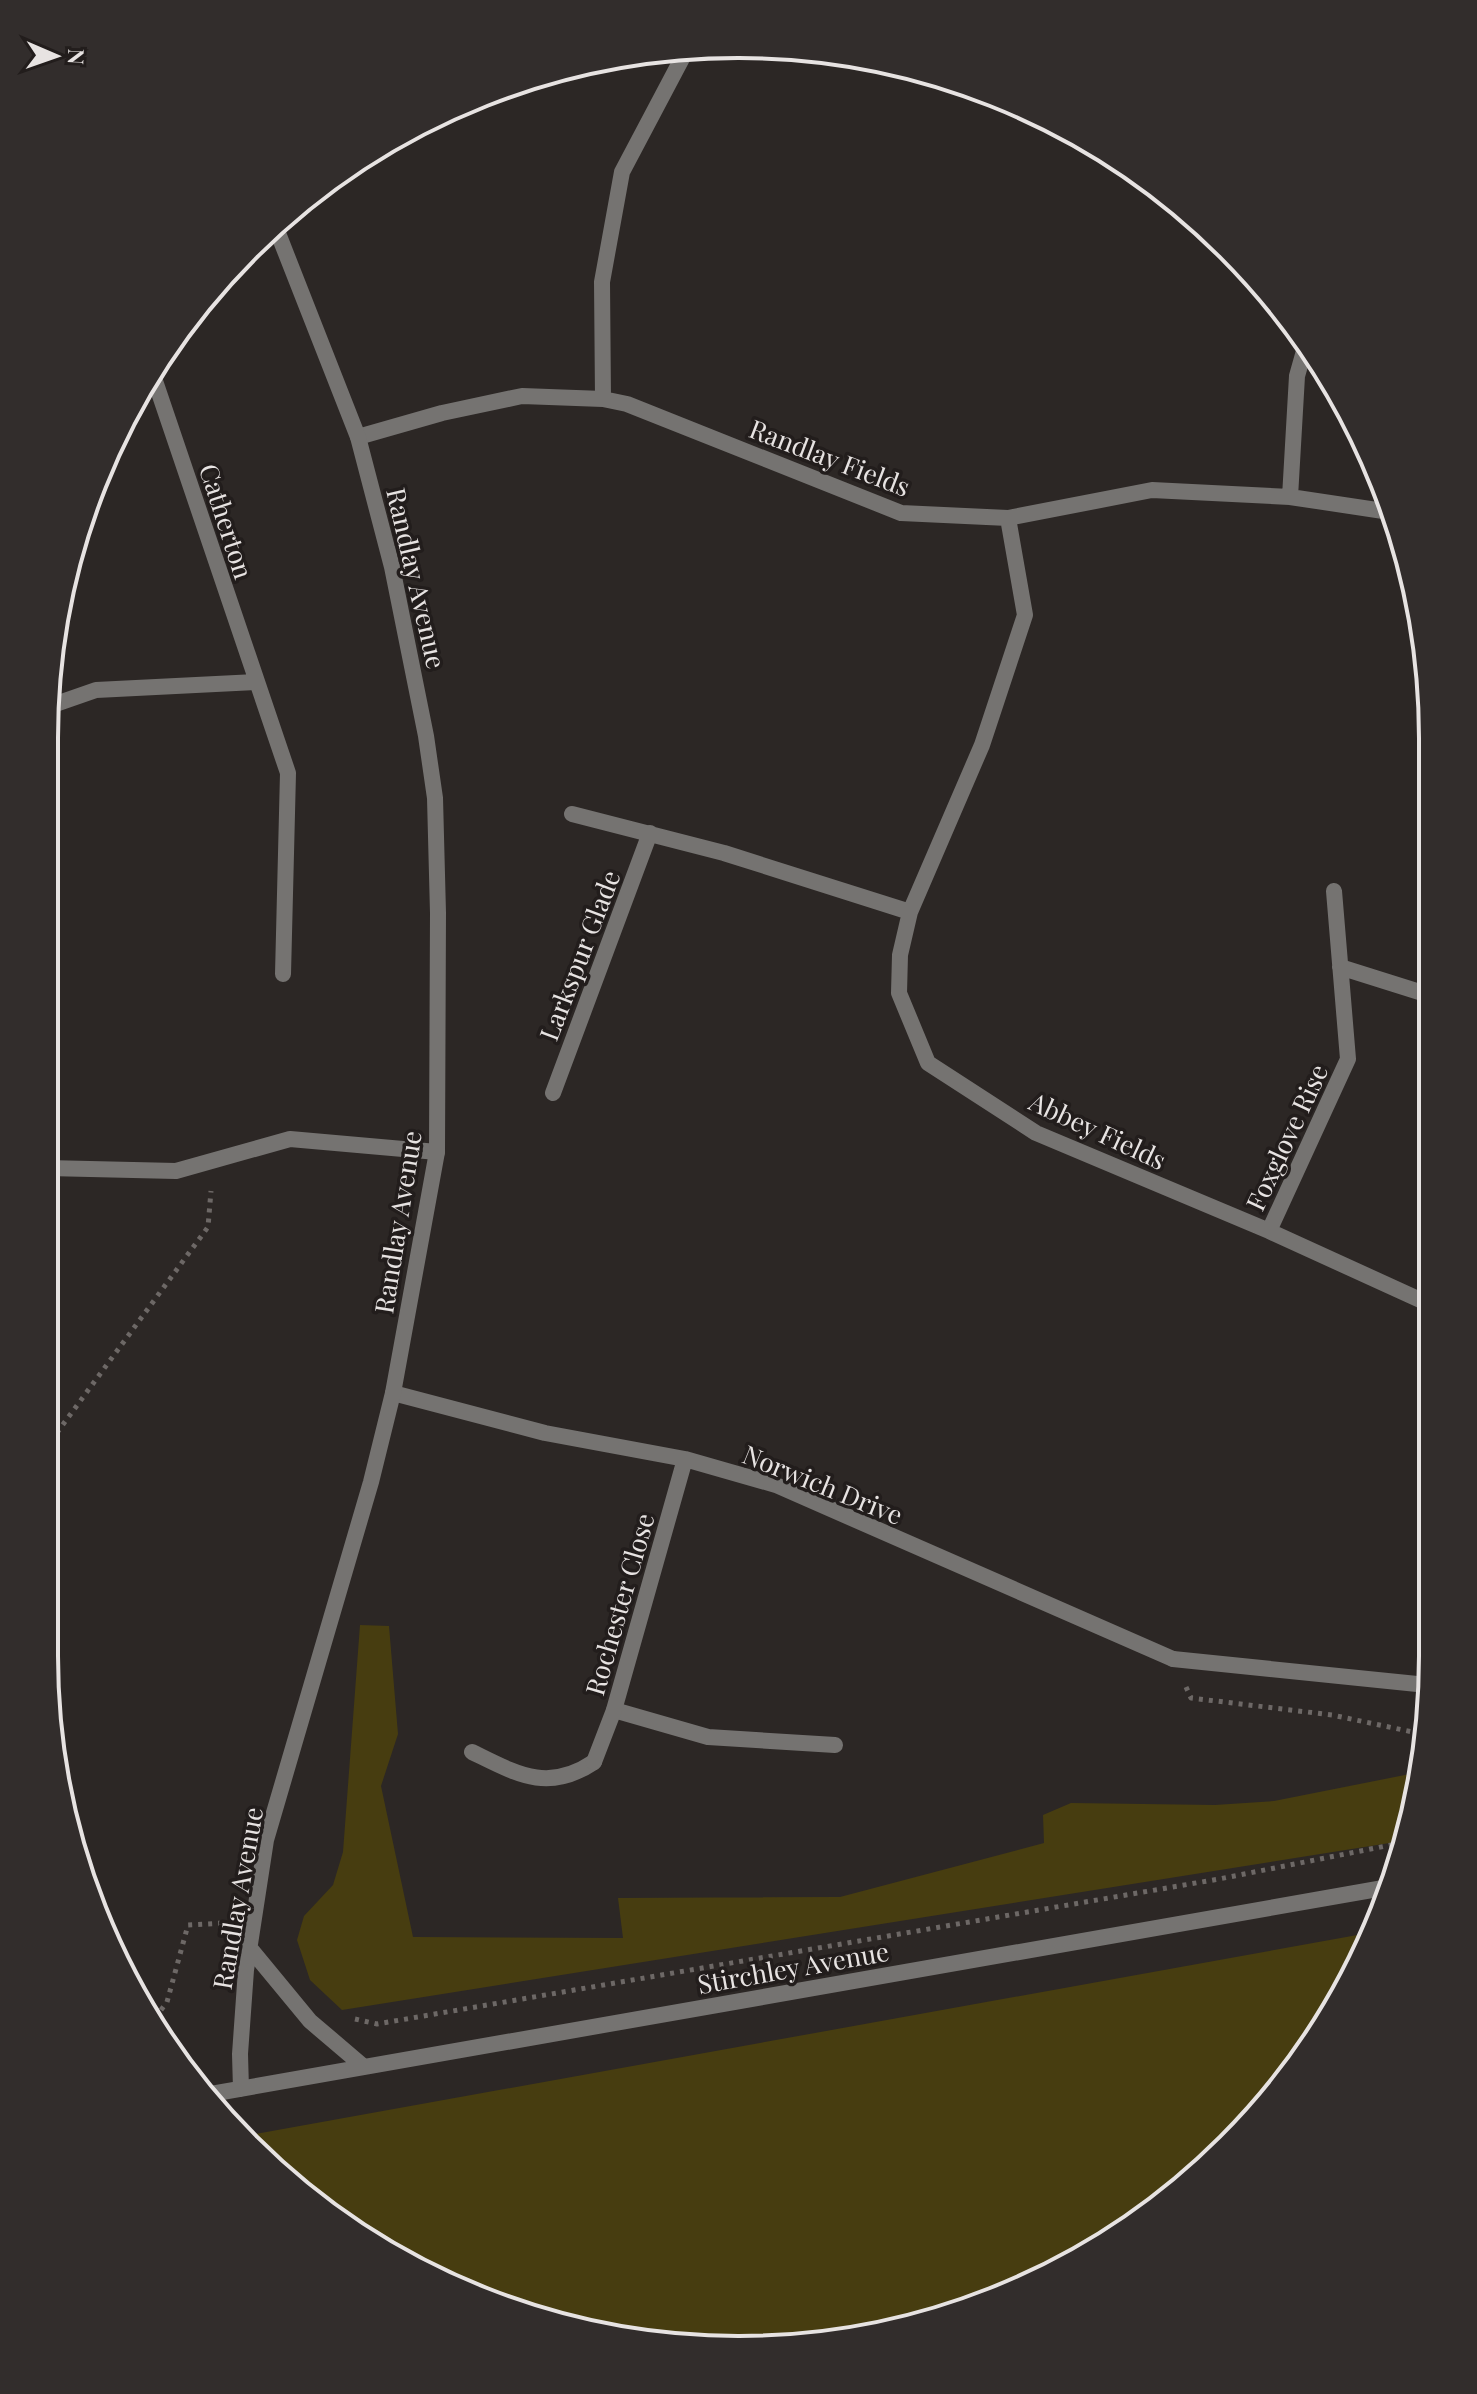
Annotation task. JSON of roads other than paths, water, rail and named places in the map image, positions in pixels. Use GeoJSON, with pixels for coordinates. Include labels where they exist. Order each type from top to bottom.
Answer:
{"type":"FeatureCollection","features":[{"type":"Feature","properties":{"kind":"street"},"geometry":{"type":"LineString","coordinates":[[603,399],[602,282],[622,172],[681,60]]}},
{"type":"Feature","properties":{"kind":"street","name":"Randlay Avenue"},"geometry":{"type":"LineString","coordinates":[[241,2089],[240,2054],[249,1947],[266,1840],[371,1482],[393,1393],[437,1152],[435,798],[417,682],[392,567],[358,437],[279,237]]}},
{"type":"Feature","properties":{"kind":"street"},"geometry":{"type":"LineString","coordinates":[[1290,497],[1297,376],[1302,358]]}},
{"type":"Feature","properties":{"kind":"street","name":"Catherton"},"geometry":{"type":"LineString","coordinates":[[157,386],[288,773],[283,974]]}},
{"type":"Feature","properties":{"kind":"street","name":"Randlay Fields"},"geometry":{"type":"LineString","coordinates":[[358,437],[442,413],[522,396],[603,399],[627,404],[901,513],[1008,518],[1152,490],[1290,497],[1379,510]]}},
{"type":"Feature","properties":{"kind":"street","name":"Abbey Fields"},"geometry":{"type":"LineString","coordinates":[[1008,518],[1025,615],[982,745],[910,912],[900,955],[899,993],[928,1063],[1036,1133],[1269,1231],[1419,1299]]}},
{"type":"Feature","properties":{"kind":"street"},"geometry":{"type":"LineString","coordinates":[[59,703],[96,690],[256,682]]}},
{"type":"Feature","properties":{"kind":"street"},"geometry":{"type":"LineString","coordinates":[[572,814],[724,853],[910,912]]}},
{"type":"Feature","properties":{"kind":"street","name":"Larkspur Glade"},"geometry":{"type":"LineString","coordinates":[[553,1093],[650,833]]}},
{"type":"Feature","properties":{"kind":"street","name":"Foxglove Rise"},"geometry":{"type":"LineString","coordinates":[[1269,1231],[1348,1059],[1334,891]]}},
{"type":"Feature","properties":{"kind":"street"},"geometry":{"type":"LineString","coordinates":[[1340,967],[1419,992]]}},
{"type":"Feature","properties":{"kind":"street"},"geometry":{"type":"LineString","coordinates":[[58,1168],[176,1171],[290,1139],[437,1152]]}},
{"type":"Feature","properties":{"kind":"street","name":"Norwich Drive"},"geometry":{"type":"LineString","coordinates":[[393,1393],[545,1433],[685,1459],[776,1485],[1173,1659],[1418,1684]]}},
{"type":"Feature","properties":{"kind":"street","name":"Rochester Close"},"geometry":{"type":"LineString","coordinates":[[472,1752],[517,1774],[542,1779],[563,1778],[594,1762],[614,1710],[685,1459]]}},
{"type":"Feature","properties":{"kind":"street"},"geometry":{"type":"LineString","coordinates":[[614,1710],[708,1737],[835,1745]]}},
{"type":"Feature","properties":{"kind":"street","name":"Stirchley Avenue"},"geometry":{"type":"LineString","coordinates":[[218,2093],[1377,1889]]}},
{"type":"Feature","properties":{"kind":"street"},"geometry":{"type":"LineString","coordinates":[[249,1947],[310,2021],[364,2067]]}}]}
